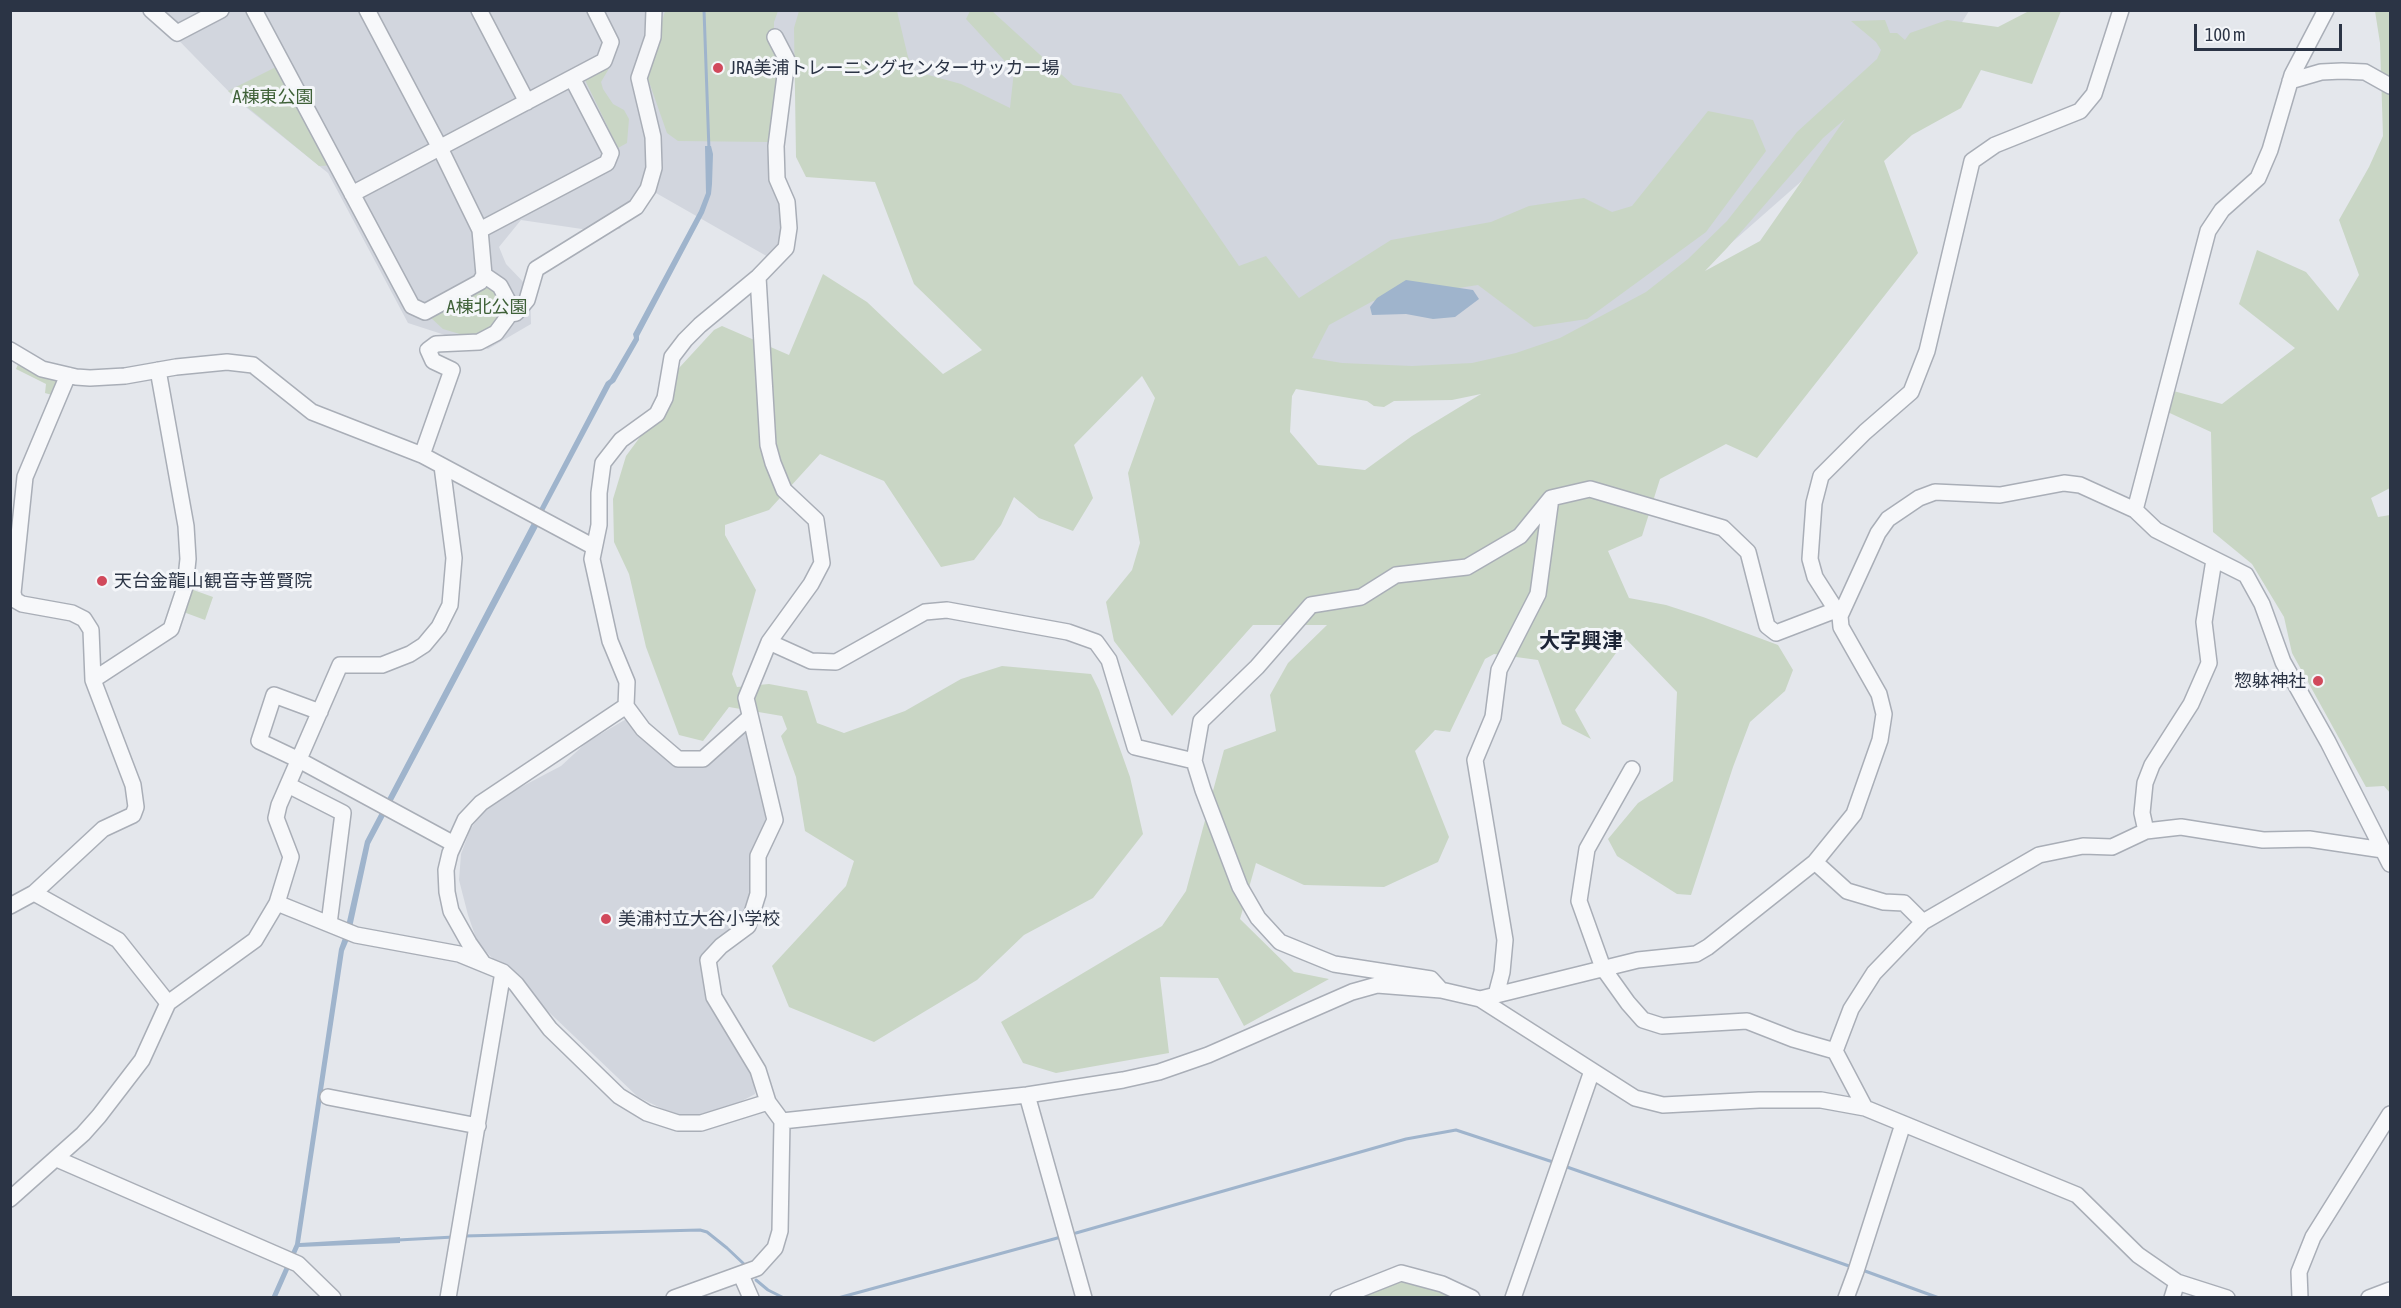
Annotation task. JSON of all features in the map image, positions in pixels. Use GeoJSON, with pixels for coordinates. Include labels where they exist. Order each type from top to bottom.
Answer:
{"type":"FeatureCollection","features":[{"type":"Feature","properties":{"kind":"street"},"geometry":{"type":"LineString","coordinates":[[151,10],[177,33],[221,10]]}},
{"type":"Feature","properties":{"kind":"street"},"geometry":{"type":"LineString","coordinates":[[254,10],[412,306],[425,312],[480,282],[484,274],[480,230],[440,148],[367,10]]}},
{"type":"Feature","properties":{"kind":"street"},"geometry":{"type":"LineString","coordinates":[[479,10],[527,102]]}},
{"type":"Feature","properties":{"kind":"street"},"geometry":{"type":"LineString","coordinates":[[352,194],[604,61],[611,42],[595,10]]}},
{"type":"Feature","properties":{"kind":"street"},"geometry":{"type":"LineString","coordinates":[[422,455],[452,370],[433,361],[428,351],[436,344],[479,342],[496,333],[510,314],[516,313],[527,300],[536,269],[636,207],[648,189],[654,168],[653,137],[639,78],[653,37],[654,10]]}},
{"type":"Feature","properties":{"kind":"street"},"geometry":{"type":"LineString","coordinates":[[1480,999],[1638,960],[1696,954],[1708,947],[1815,862],[1854,814],[1874,758],[1884,714],[1879,694],[1841,627],[1838,613],[1815,577],[1810,559],[1814,502],[1821,476],[1864,432],[1911,392],[1927,351],[1972,161],[1995,145],[2080,111],[2094,94],[2121,10]]}},
{"type":"Feature","properties":{"kind":"street"},"geometry":{"type":"LineString","coordinates":[[2135,510],[2208,231],[2222,210],[2258,178],[2270,150],[2290,81],[2326,10]]}},
{"type":"Feature","properties":{"kind":"street"},"geometry":{"type":"LineString","coordinates":[[750,717],[703,759],[678,759],[643,729],[626,706],[627,682],[610,641],[592,560],[599,525],[599,493],[603,463],[621,440],[657,414],[664,398],[672,357],[686,340],[700,325],[758,277],[786,248],[789,228],[786,202],[777,179],[776,146],[787,60],[775,37]]}},
{"type":"Feature","properties":{"kind":"street"},"geometry":{"type":"LineString","coordinates":[[2290,81],[2321,72],[2342,70],[2365,72],[2391,86]]}},
{"type":"Feature","properties":{"kind":"street"},"geometry":{"type":"LineString","coordinates":[[480,230],[607,163],[611,153],[572,78]]}},
{"type":"Feature","properties":{"kind":"street"},"geometry":{"type":"LineString","coordinates":[[484,274],[500,285],[508,301],[510,314]]}},
{"type":"Feature","properties":{"kind":"street"},"geometry":{"type":"LineString","coordinates":[[675,1298],[757,1268],[775,1248],[780,1231],[782,1121],[768,1102],[758,1070],[714,997],[708,960],[721,946],[748,926],[758,894],[758,856],[775,820],[746,698],[769,642],[811,584],[822,563],[816,520],[784,490],[768,445],[758,277]]}},
{"type":"Feature","properties":{"kind":"street"},"geometry":{"type":"LineString","coordinates":[[10,350],[42,369],[90,378],[125,376],[227,362],[253,365],[312,412],[422,455],[594,547]]}},
{"type":"Feature","properties":{"kind":"street"},"geometry":{"type":"LineString","coordinates":[[93,680],[171,629],[185,586],[188,559],[186,526],[158,370]]}},
{"type":"Feature","properties":{"kind":"street"},"geometry":{"type":"LineString","coordinates":[[10,906],[33,893],[104,829],[133,815],[136,807],[133,785],[93,680],[91,630],[84,619],[72,613],[22,604],[15,600],[13,593],[15,526],[25,477],[68,375]]}},
{"type":"Feature","properties":{"kind":"street"},"geometry":{"type":"LineString","coordinates":[[10,1199],[83,1134],[142,1060],[168,1003],[255,940],[277,903],[291,857],[276,818],[279,805],[340,665],[382,665],[417,650],[440,627],[450,604],[454,558],[442,466]]}},
{"type":"Feature","properties":{"kind":"street"},"geometry":{"type":"LineString","coordinates":[[1440,990],[1431,979],[1334,964],[1280,942],[1258,918],[1240,887],[1194,761],[1201,721],[1257,667],[1311,605],[1361,597],[1396,575],[1467,567],[1520,536],[1551,498],[1590,489],[1723,528],[1748,552],[1767,626],[1776,633],[1838,613],[1878,533],[1888,519],[1919,498],[1935,492],[2000,495],[2064,483],[2080,485],[2135,510],[2156,530],[2246,575],[2262,604],[2283,662],[2328,742],[2387,857]]}},
{"type":"Feature","properties":{"kind":"street"},"geometry":{"type":"LineString","coordinates":[[1496,994],[1502,972],[1505,940],[1475,760],[1493,717],[1499,670],[1538,594],[1551,498]]}},
{"type":"Feature","properties":{"kind":"street"},"geometry":{"type":"LineString","coordinates":[[2146,831],[2142,813],[2145,783],[2152,765],[2191,704],[2209,663],[2204,622],[2214,560]]}},
{"type":"Feature","properties":{"kind":"street"},"geometry":{"type":"LineString","coordinates":[[769,642],[811,661],[836,662],[925,612],[947,610],[1068,632],[1096,642],[1109,660],[1135,747],[1194,761]]}},
{"type":"Feature","properties":{"kind":"street"},"geometry":{"type":"LineString","coordinates":[[320,712],[274,695],[259,741],[299,759],[454,844]]}},
{"type":"Feature","properties":{"kind":"street"},"geometry":{"type":"LineString","coordinates":[[484,963],[469,943],[451,911],[446,870],[465,820],[481,803],[626,706]]}},
{"type":"Feature","properties":{"kind":"street"},"geometry":{"type":"LineString","coordinates":[[1632,769],[1587,849],[1579,902],[1603,968],[1643,1020],[1662,1026],[1748,1021],[1792,1039],[1835,1051],[1865,1108]]}},
{"type":"Feature","properties":{"kind":"street"},"geometry":{"type":"LineString","coordinates":[[288,784],[343,813],[342,929]]}},
{"type":"Feature","properties":{"kind":"street"},"geometry":{"type":"LineString","coordinates":[[1835,1051],[1851,1010],[1874,973],[1923,922],[2039,855],[2083,846],[2112,847],[2146,831],[2181,827],[2263,840],[2309,839],[2387,857]]}},
{"type":"Feature","properties":{"kind":"street"},"geometry":{"type":"LineString","coordinates":[[1815,862],[1847,891],[1884,902],[1904,903],[1923,922]]}},
{"type":"Feature","properties":{"kind":"street"},"geometry":{"type":"LineString","coordinates":[[33,893],[118,940],[168,1003]]}},
{"type":"Feature","properties":{"kind":"street"},"geometry":{"type":"LineString","coordinates":[[277,903],[342,929],[459,954],[503,972],[516,984],[549,1029],[619,1096],[647,1113],[678,1123],[701,1123],[768,1102]]}},
{"type":"Feature","properties":{"kind":"street"},"geometry":{"type":"LineString","coordinates":[[448,1298],[503,972]]}},
{"type":"Feature","properties":{"kind":"street"},"geometry":{"type":"LineString","coordinates":[[782,1121],[1027,1095],[1159,1072],[1208,1056],[1360,989],[1377,985],[1440,990],[1480,999],[1635,1098],[1663,1105],[1759,1100],[1821,1100],[1865,1108],[2076,1195],[2138,1255],[2177,1282],[2226,1298]]}},
{"type":"Feature","properties":{"kind":"street"},"geometry":{"type":"LineString","coordinates":[[1513,1298],[1592,1071]]}},
{"type":"Feature","properties":{"kind":"street"},"geometry":{"type":"LineString","coordinates":[[1027,1095],[1084,1298]]}},
{"type":"Feature","properties":{"kind":"street"},"geometry":{"type":"LineString","coordinates":[[328,1097],[478,1126]]}},
{"type":"Feature","properties":{"kind":"street"},"geometry":{"type":"LineString","coordinates":[[2300,1298],[2300,1272],[2313,1237],[2391,1114]]}},
{"type":"Feature","properties":{"kind":"street"},"geometry":{"type":"LineString","coordinates":[[1846,1298],[1903,1124]]}},
{"type":"Feature","properties":{"kind":"street"},"geometry":{"type":"LineString","coordinates":[[57,1158],[298,1264],[333,1298]]}},
{"type":"Feature","properties":{"kind":"street"},"geometry":{"type":"LineString","coordinates":[[1338,1298],[1401,1273],[1442,1284],[1472,1298]]}},
{"type":"Feature","properties":{"kind":"street"},"geometry":{"type":"LineString","coordinates":[[741,1275],[751,1298]]}},
{"type":"Feature","properties":{"kind":"street"},"geometry":{"type":"LineString","coordinates":[[2172,1298],[2177,1282]]}},
{"type":"Feature","properties":{"kind":"street"},"geometry":{"type":"LineString","coordinates":[[2369,1298],[2391,1290]]}},
{"type":"Feature","properties":{"kind":"shaded area"},"geometry":{"type":"Polygon","coordinates":[[[150,11],[1969,11],[1954,35],[1854,135],[1663,303],[1541,362],[1308,377],[904,89],[787,74],[778,105],[789,228],[770,258],[642,185],[620,229],[582,229],[521,220],[499,247],[506,264],[530,289],[531,324],[488,349],[408,323],[328,173],[237,100],[150,11]]]}},
{"type":"Feature","properties":{"kind":"shaded area","name":"美浦村立大谷小学校"},"geometry":{"type":"Polygon","coordinates":[[[628,718],[657,748],[690,768],[704,764],[745,730],[766,807],[765,826],[749,863],[753,885],[750,904],[741,924],[711,945],[701,972],[708,998],[753,1070],[755,1094],[727,1109],[701,1114],[675,1115],[638,1097],[477,941],[459,880],[461,854],[470,830],[482,812],[502,797],[561,766],[587,742],[628,718]]]}},
{"type":"Feature","properties":{"kind":"green space","name":"JRA美浦トレーニングセンターサッカー場"},"geometry":{"type":"Polygon","coordinates":[[[665,11],[778,11],[774,22],[774,39],[786,61],[770,142],[678,141],[667,133],[647,76],[665,11]]]}},
{"type":"Feature","properties":{"kind":"green space"},"geometry":{"type":"Polygon","coordinates":[[[799,11],[897,11],[908,57],[914,71],[961,84],[1010,108],[1014,71],[966,19],[970,11],[992,11],[1073,85],[1121,94],[1239,266],[1266,256],[1299,298],[1391,240],[1491,222],[1529,206],[1584,198],[1612,212],[1632,206],[1708,111],[1753,120],[1766,151],[1706,232],[1587,319],[1534,327],[1478,285],[1373,301],[1329,325],[1312,358],[1342,363],[1412,366],[1472,363],[1516,353],[1560,338],[1646,292],[1688,259],[1727,221],[1797,132],[1877,59],[1881,50],[1876,42],[1851,21],[1885,20],[1890,33],[1897,33],[1905,40],[1910,33],[1947,20],[1998,27],[2029,11],[2061,11],[2032,84],[1981,70],[1961,108],[1912,135],[1884,161],[1918,253],[1757,458],[1726,444],[1660,479],[1642,536],[1608,551],[1629,598],[1666,605],[1778,645],[1793,670],[1785,691],[1750,722],[1691,895],[1677,894],[1617,856],[1608,839],[1638,803],[1673,781],[1677,692],[1626,639],[1575,710],[1591,739],[1562,724],[1538,660],[1494,654],[1485,659],[1450,732],[1435,730],[1415,751],[1449,837],[1438,862],[1384,887],[1304,885],[1256,863],[1240,919],[1294,972],[1329,979],[1244,1026],[1218,978],[1160,977],[1169,1053],[1056,1073],[1023,1063],[1001,1022],[1162,926],[1186,891],[1224,750],[1276,731],[1270,695],[1288,663],[1327,625],[1253,625],[1172,716],[1114,641],[1106,602],[1132,570],[1140,543],[1128,473],[1155,398],[1142,376],[1074,445],[1093,498],[1073,531],[1039,518],[1014,497],[1001,525],[974,560],[941,567],[884,481],[820,454],[769,510],[725,525],[725,535],[756,590],[732,674],[737,687],[769,684],[807,691],[817,723],[844,733],[905,711],[961,679],[1002,666],[1091,674],[1099,690],[1130,777],[1143,834],[1093,898],[1024,935],[977,980],[874,1042],[789,1007],[772,966],[846,886],[854,861],[805,831],[796,777],[781,736],[787,729],[782,716],[729,707],[703,741],[679,735],[646,647],[629,574],[614,542],[613,499],[626,456],[657,414],[679,368],[714,330],[722,326],[789,355],[823,274],[867,302],[943,374],[982,350],[914,284],[875,182],[806,177],[796,157],[794,28],[799,11]],[[1845,119],[1823,138],[1705,271],[1760,241],[1845,119]],[[1296,389],[1292,396],[1290,432],[1318,465],[1365,470],[1412,436],[1481,394],[1452,400],[1394,401],[1384,407],[1374,406],[1367,401],[1296,389]]]}},
{"type":"Feature","properties":{"kind":"green space"},"geometry":{"type":"Polygon","coordinates":[[[2375,11],[2390,11],[2390,488],[2371,498],[2378,517],[2390,515],[2390,793],[2384,786],[2366,787],[2292,653],[2284,617],[2252,564],[2213,532],[2211,432],[2161,409],[2166,389],[2222,404],[2295,348],[2239,304],[2257,250],[2306,272],[2338,311],[2359,275],[2339,220],[2369,167],[2383,136],[2380,43],[2375,11]]]}},
{"type":"Feature","properties":{"kind":"green space","name":"A棟東公園"},"geometry":{"type":"Polygon","coordinates":[[[282,64],[336,165],[319,166],[228,91],[282,64]]]}},
{"type":"Feature","properties":{"kind":"green space"},"geometry":{"type":"Polygon","coordinates":[[[611,65],[601,82],[603,89],[613,104],[624,110],[629,119],[627,143],[618,148],[585,80],[611,65]]]}},
{"type":"Feature","properties":{"kind":"green space","name":"A棟北公園"},"geometry":{"type":"Polygon","coordinates":[[[490,284],[507,303],[503,321],[475,334],[463,335],[443,329],[429,316],[490,284]]]}},
{"type":"Feature","properties":{"kind":"green space"},"geometry":{"type":"Polygon","coordinates":[[[21,357],[68,375],[59,397],[45,393],[46,384],[16,369],[21,357]]]}},
{"type":"Feature","properties":{"kind":"green space"},"geometry":{"type":"Polygon","coordinates":[[[185,587],[213,597],[205,620],[178,610],[185,587]]]}},
{"type":"Feature","properties":{"kind":"green space"},"geometry":{"type":"Polygon","coordinates":[[[1401,1273],[1472,1298],[1338,1298],[1401,1273]]]}},
{"type":"Feature","properties":{"kind":"water"},"geometry":{"type":"Polygon","coordinates":[[[705,146],[711,146],[713,154],[711,194],[704,213],[639,336],[639,340],[615,382],[611,385],[370,844],[350,937],[344,951],[300,1243],[400,1237],[400,1243],[299,1247],[277,1297],[271,1298],[295,1244],[339,949],[365,841],[606,382],[634,338],[633,334],[699,211],[706,193],[705,146]]]}},
{"type":"Feature","properties":{"kind":"water"},"geometry":{"type":"Polygon","coordinates":[[[1406,280],[1473,290],[1479,299],[1455,317],[1433,319],[1406,314],[1372,315],[1370,307],[1377,298],[1406,280]]]}},
{"type":"Feature","properties":{"kind":"waterway"},"geometry":{"type":"LineString","coordinates":[[704,10],[709,150]]}},
{"type":"Feature","properties":{"kind":"waterway"},"geometry":{"type":"LineString","coordinates":[[1076,1233],[1406,1139],[1456,1130],[1553,1162]]}},
{"type":"Feature","properties":{"kind":"waterway"},"geometry":{"type":"LineString","coordinates":[[1567,1167],[1849,1266]]}},
{"type":"Feature","properties":{"kind":"waterway"},"geometry":{"type":"LineString","coordinates":[[464,1236],[700,1230],[707,1232],[745,1265]]}},
{"type":"Feature","properties":{"kind":"waterway"},"geometry":{"type":"LineString","coordinates":[[398,1240],[454,1237]]}},
{"type":"Feature","properties":{"kind":"waterway"},"geometry":{"type":"LineString","coordinates":[[838,1298],[1061,1237]]}},
{"type":"Feature","properties":{"kind":"waterway"},"geometry":{"type":"LineString","coordinates":[[1865,1271],[1939,1298]]}},
{"type":"Feature","properties":{"kind":"waterway"},"geometry":{"type":"LineString","coordinates":[[756,1280],[768,1290],[784,1298]]}},
{"type":"Feature","properties":{"kind":"place","name":"JRA美浦トレーニングセンターサッカー場"},"geometry":{"type":"Point","coordinates":[718,68]}},
{"type":"Feature","properties":{"kind":"place","name":"天台金龍山観音寺普賢院"},"geometry":{"type":"Point","coordinates":[102,581]}},
{"type":"Feature","properties":{"kind":"place","name":"惣躰神社"},"geometry":{"type":"Point","coordinates":[2318,681]}},
{"type":"Feature","properties":{"kind":"place","name":"美浦村立大谷小学校"},"geometry":{"type":"Point","coordinates":[606,919]}},
{"type":"Feature","properties":{"kind":"district","name":"大字興津"},"geometry":{"type":"Point","coordinates":[1581,641]}}]}
